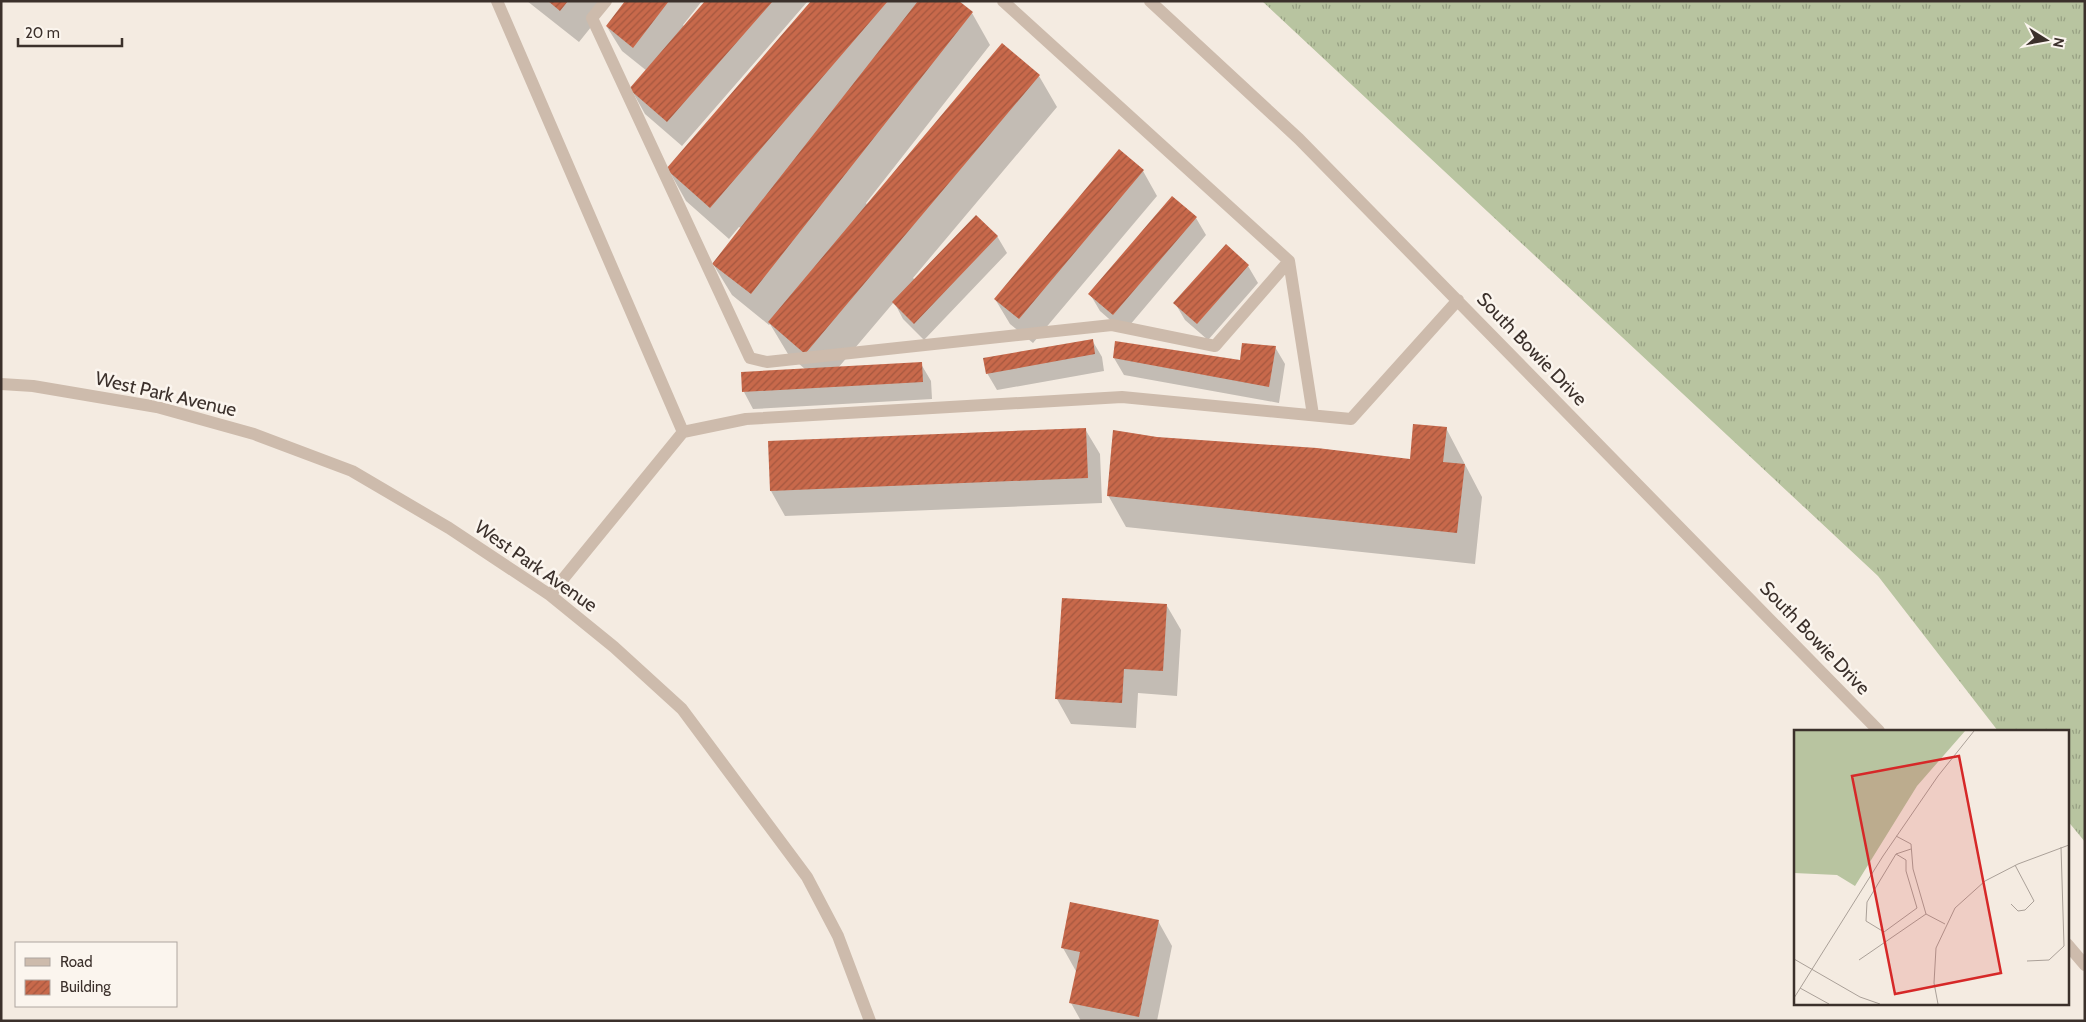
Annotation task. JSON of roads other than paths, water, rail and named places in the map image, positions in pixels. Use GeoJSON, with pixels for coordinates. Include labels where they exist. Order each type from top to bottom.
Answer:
{"type":"FeatureCollection","features":[{"type":"Feature","properties":{"kind":"street"},"geometry":{"type":"LineString","coordinates":[[497,1],[683,432]]}},
{"type":"Feature","properties":{"kind":"street"},"geometry":{"type":"LineString","coordinates":[[606,1],[592,18],[750,358],[767,362],[1112,325],[1215,346],[1289,261]]}},
{"type":"Feature","properties":{"kind":"street"},"geometry":{"type":"LineString","coordinates":[[1003,1],[1289,261],[1313,415]]}},
{"type":"Feature","properties":{"kind":"street","name":"South Bowie Drive"},"geometry":{"type":"LineString","coordinates":[[1150,1],[1299,138],[1878,730]]}},
{"type":"Feature","properties":{"kind":"street"},"geometry":{"type":"LineString","coordinates":[[550,595],[683,432],[746,419],[1122,397],[1351,419],[1458,300]]}},
{"type":"Feature","properties":{"kind":"street","name":"West Park Avenue"},"geometry":{"type":"LineString","coordinates":[[1,384],[33,386],[157,408],[254,434],[352,471],[449,528],[550,595],[614,647],[682,709],[806,877],[838,936],[870,1021]]}},
{"type":"Feature","properties":{"kind":"street"},"geometry":{"type":"LineString","coordinates":[[2068,945],[2085,964]]}}]}
